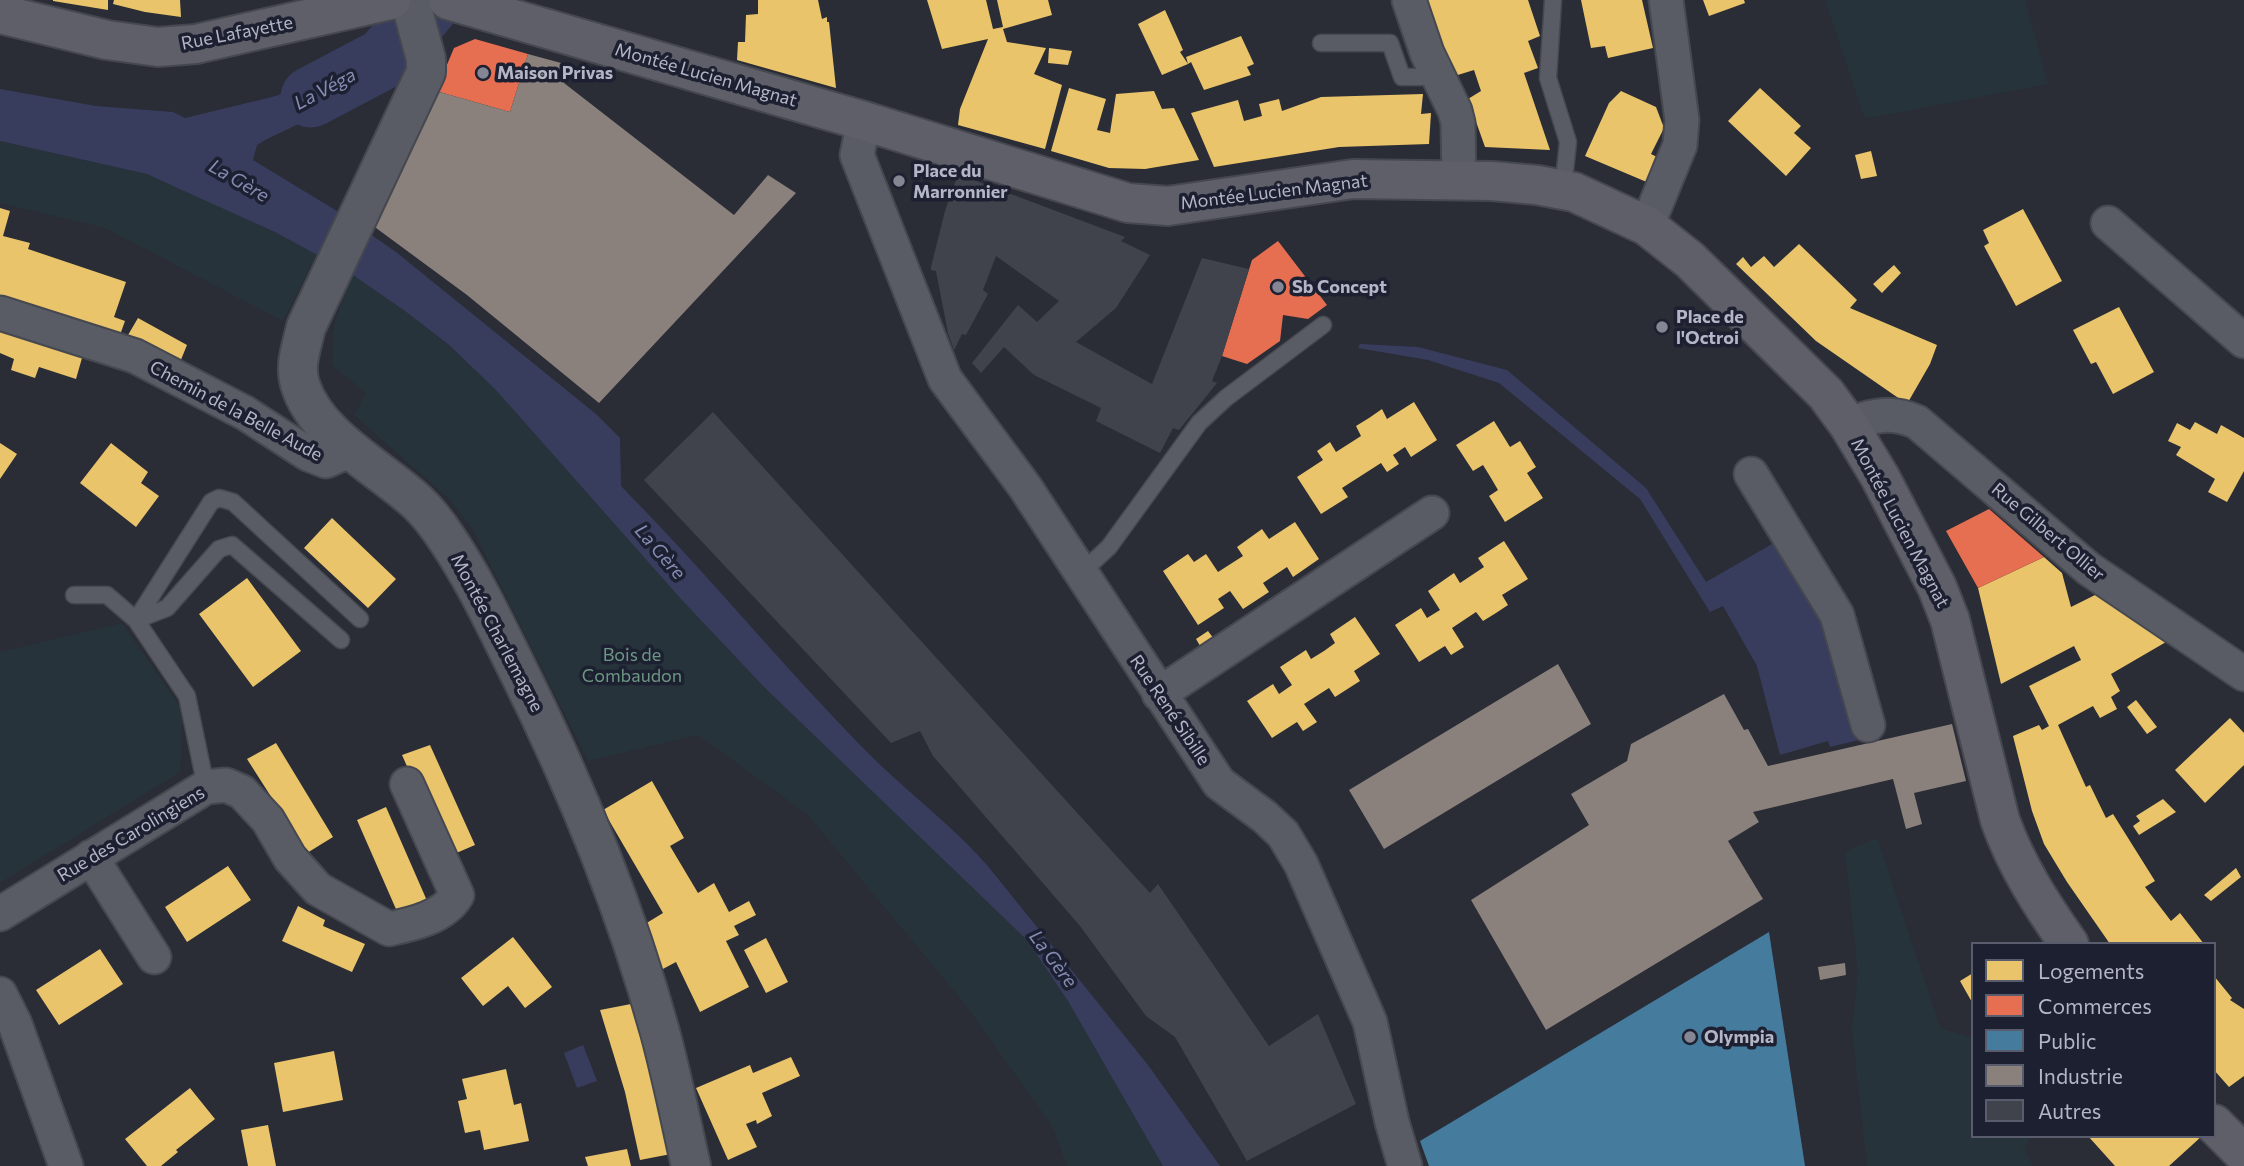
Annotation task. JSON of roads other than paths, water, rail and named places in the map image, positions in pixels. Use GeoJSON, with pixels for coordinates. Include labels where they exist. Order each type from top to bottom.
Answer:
{"type":"FeatureCollection","features":[{"type":"Feature","properties":{"kind":"main road","name":"Rue Lafayette"},"geometry":{"type":"LineString","coordinates":[[0,14],[107,40],[158,47],[196,44],[391,0]]}},
{"type":"Feature","properties":{"kind":"main road","name":"Montée Lucien Magnat"},"geometry":{"type":"LineString","coordinates":[[464,2],[1128,203],[1168,206],[1353,178],[1492,181],[1563,190],[1609,207],[1647,226],[1690,260],[1719,288],[1826,394],[1848,424],[1885,487],[1937,587],[1950,620],[2000,820],[2009,845],[2025,878],[2068,942]]}},
{"type":"Feature","properties":{"kind":"main road"},"geometry":{"type":"LineString","coordinates":[[2216,1126],[2244,1154]]}},
{"type":"Feature","properties":{"kind":"street","name":"Montée Charlemagne"},"geometry":{"type":"LineString","coordinates":[[410,0],[426,59],[426,72],[306,327],[298,361],[299,382],[307,402],[327,426],[351,450],[419,504],[446,537],[472,579],[540,713],[589,825],[625,925],[660,1032],[691,1166]]}},
{"type":"Feature","properties":{"kind":"street"},"geometry":{"type":"LineString","coordinates":[[1409,0],[1427,52],[1455,111],[1458,123],[1459,181]]}},
{"type":"Feature","properties":{"kind":"street"},"geometry":{"type":"LineString","coordinates":[[1647,226],[1680,145],[1680,91],[1666,0]]}},
{"type":"Feature","properties":{"kind":"street","name":"Rue René Sibille"},"geometry":{"type":"LineString","coordinates":[[864,121],[857,155],[945,379],[1026,487],[1080,574],[1219,783],[1283,834],[1301,864],[1370,1022],[1392,1122],[1405,1166]]}},
{"type":"Feature","properties":{"kind":"street"},"geometry":{"type":"LineString","coordinates":[[2108,223],[2244,341]]}},
{"type":"Feature","properties":{"kind":"street","name":"Chemin de la Belle Aude"},"geometry":{"type":"LineString","coordinates":[[0,313],[135,356],[245,413],[308,454],[326,461],[351,450]]}},
{"type":"Feature","properties":{"kind":"street","name":"Rue Gilbert Ollier"},"geometry":{"type":"LineString","coordinates":[[1848,424],[1879,415],[1899,415],[1917,422],[2089,569],[2244,674]]}},
{"type":"Feature","properties":{"kind":"street"},"geometry":{"type":"LineString","coordinates":[[1751,474],[1837,615],[1868,724]]}},
{"type":"Feature","properties":{"kind":"street"},"geometry":{"type":"LineString","coordinates":[[1159,694],[1432,513]]}},
{"type":"Feature","properties":{"kind":"street","name":"Rue des Carolingiens"},"geometry":{"type":"LineString","coordinates":[[0,914],[206,787],[226,785],[242,792],[268,820],[290,858],[318,889],[389,929],[416,923],[452,905],[457,895],[407,784]]}},
{"type":"Feature","properties":{"kind":"street"},"geometry":{"type":"LineString","coordinates":[[91,857],[154,957]]}},
{"type":"Feature","properties":{"kind":"street"},"geometry":{"type":"LineString","coordinates":[[0,994],[15,1024],[66,1166]]}},
{"type":"Feature","properties":{"kind":"lane"},"geometry":{"type":"LineString","coordinates":[[1553,0],[1548,78],[1568,142],[1563,190]]}},
{"type":"Feature","properties":{"kind":"lane"},"geometry":{"type":"LineString","coordinates":[[1321,43],[1390,43],[1402,76],[1439,77]]}},
{"type":"Feature","properties":{"kind":"lane"},"geometry":{"type":"LineString","coordinates":[[1080,574],[1109,547],[1199,423],[1226,398],[1324,325]]}},
{"type":"Feature","properties":{"kind":"lane"},"geometry":{"type":"LineString","coordinates":[[136,621],[211,502],[219,498],[233,502],[360,619]]}},
{"type":"Feature","properties":{"kind":"lane"},"geometry":{"type":"LineString","coordinates":[[136,621],[167,608],[219,549],[232,545],[341,640]]}},
{"type":"Feature","properties":{"kind":"lane"},"geometry":{"type":"LineString","coordinates":[[74,595],[107,595],[136,621],[187,695],[206,787]]}},
{"type":"Feature","properties":{"kind":"water","name":"La Gère"},"geometry":{"type":"Polygon","coordinates":[[[382,54],[387,60],[368,91],[257,145],[253,160],[337,211],[396,252],[596,414],[620,438],[621,486],[863,748],[987,865],[1148,1065],[1220,1166],[1163,1166],[1068,1001],[1027,940],[764,687],[681,599],[496,390],[449,345],[347,271],[275,232],[147,174],[0,141],[0,89],[96,106],[173,112],[185,118],[276,96],[382,54]]]}},
{"type":"Feature","properties":{"kind":"water"},"geometry":{"type":"Polygon","coordinates":[[[1360,344],[1418,347],[1507,370],[1646,488],[1706,582],[1779,540],[1834,634],[1859,740],[1830,747],[1828,741],[1780,755],[1757,666],[1723,606],[1710,612],[1640,499],[1499,383],[1428,360],[1358,348],[1360,344]]]}},
{"type":"Feature","properties":{"kind":"water"},"geometry":{"type":"Polygon","coordinates":[[[583,1045],[597,1081],[577,1088],[564,1053],[583,1045]]]}},
{"type":"Feature","properties":{"kind":"waterway","name":"La Véga"},"geometry":{"type":"LineString","coordinates":[[311,97],[385,58],[433,0]]}},
{"type":"Feature","properties":{"kind":"place","name":"Maison Privas"},"geometry":{"type":"Point","coordinates":[483,73]}},
{"type":"Feature","properties":{"kind":"place","name":"Place du Marronnier"},"geometry":{"type":"Point","coordinates":[899,181]}},
{"type":"Feature","properties":{"kind":"place","name":"Sb Concept"},"geometry":{"type":"Point","coordinates":[1278,287]}},
{"type":"Feature","properties":{"kind":"place","name":"Place de l'Octroi"},"geometry":{"type":"Point","coordinates":[1662,327]}},
{"type":"Feature","properties":{"kind":"place","name":"Olympia"},"geometry":{"type":"Point","coordinates":[1690,1037]}},
{"type":"Feature","properties":{"kind":"park label","name":"Bois de Combaudon"},"geometry":{"type":"Point","coordinates":[632,665]}}]}
